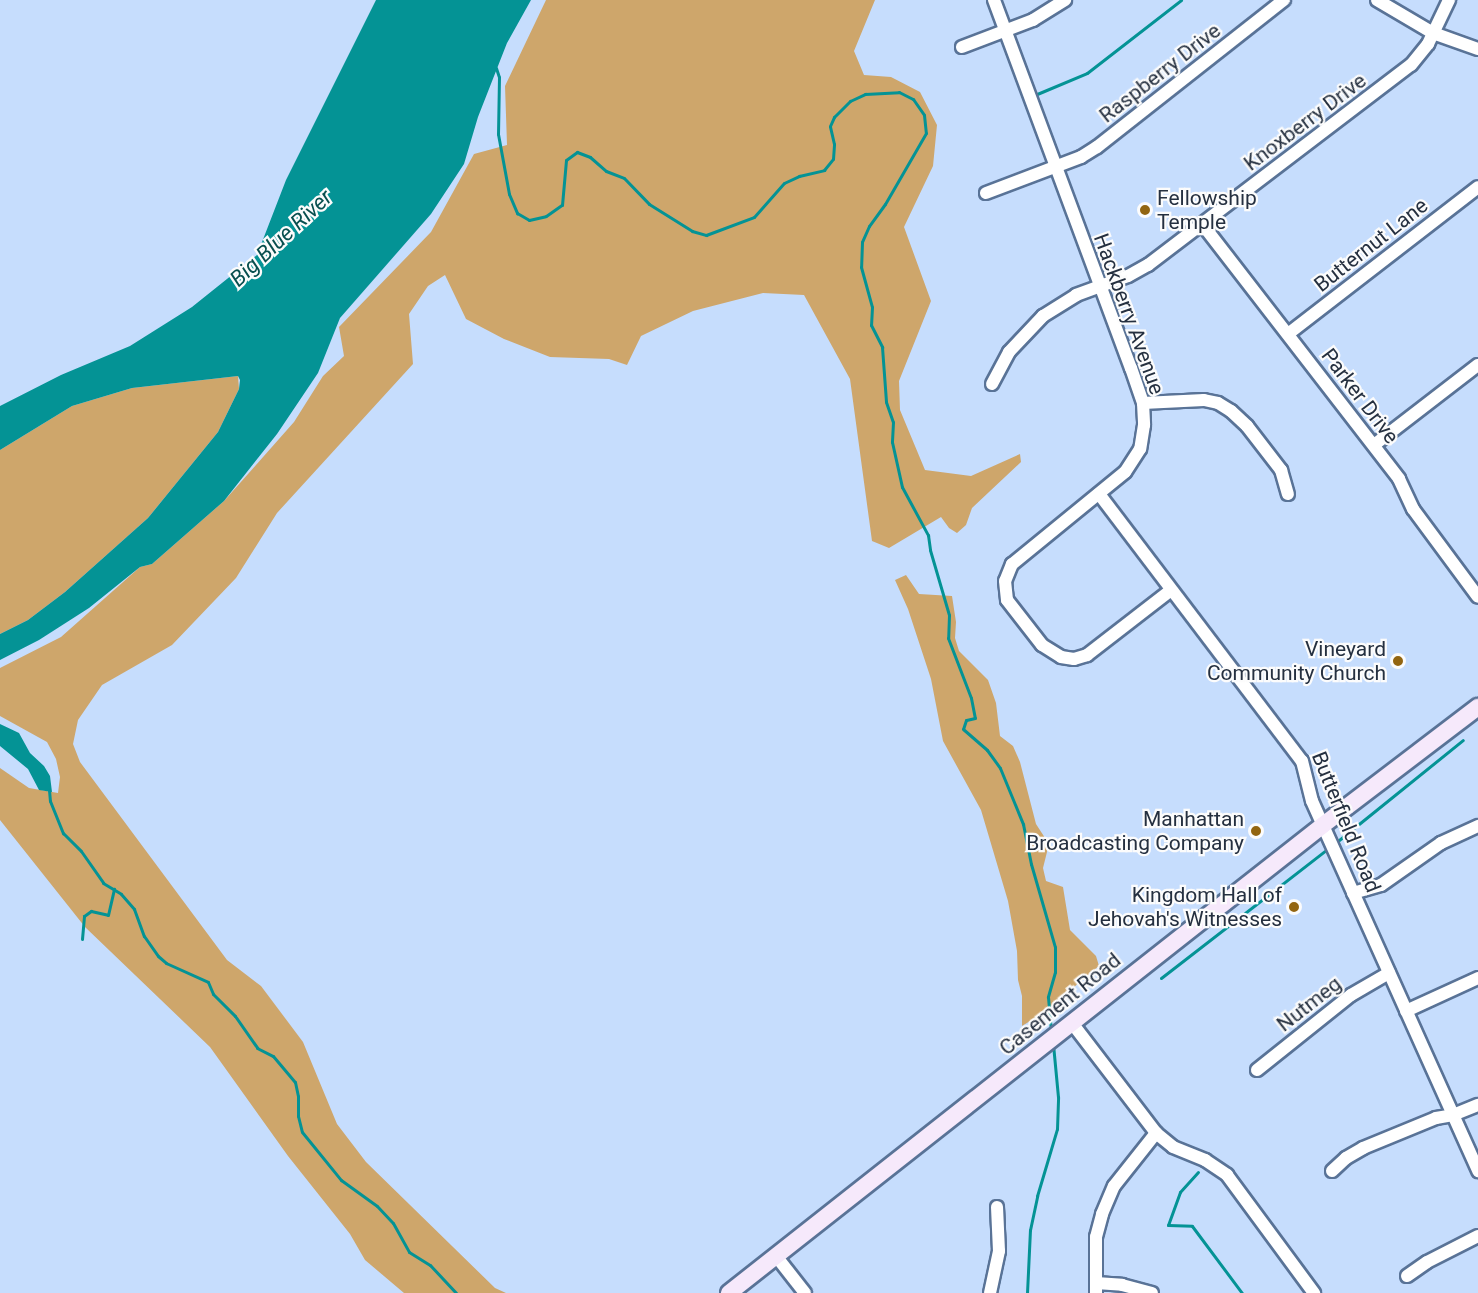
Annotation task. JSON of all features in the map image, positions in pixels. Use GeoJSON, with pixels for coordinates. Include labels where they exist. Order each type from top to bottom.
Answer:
{"type":"FeatureCollection","features":[{"type":"Feature","properties":{"kind":"street","name":"Hackberry Avenue"},"geometry":{"type":"LineString","coordinates":[[994,0],[1143,403],[1144,437],[1140,449],[1125,472],[1011,564],[1005,581],[1007,600],[1042,645],[1061,657],[1074,659],[1087,655],[1171,590]]}},
{"type":"Feature","properties":{"kind":"street"},"geometry":{"type":"LineString","coordinates":[[962,47],[1033,20],[1065,0]]}},
{"type":"Feature","properties":{"kind":"street","name":"Raspberry Drive"},"geometry":{"type":"LineString","coordinates":[[986,193],[1055,167],[1096,147],[1284,0]]}},
{"type":"Feature","properties":{"kind":"street"},"geometry":{"type":"LineString","coordinates":[[1377,0],[1433,33],[1478,49]]}},
{"type":"Feature","properties":{"kind":"street","name":"Knoxberry Drive"},"geometry":{"type":"LineString","coordinates":[[992,384],[1009,352],[1043,316],[1076,295],[1099,288],[1148,265],[1411,65],[1433,33],[1449,0]]}},
{"type":"Feature","properties":{"kind":"street","name":"Butternut Lane"},"geometry":{"type":"LineString","coordinates":[[1288,334],[1478,187]]}},
{"type":"Feature","properties":{"kind":"street","name":"Parker Drive"},"geometry":{"type":"LineString","coordinates":[[1203,225],[1374,445],[1399,479],[1413,509],[1478,597]]}},
{"type":"Feature","properties":{"kind":"street"},"geometry":{"type":"LineString","coordinates":[[1374,445],[1478,364]]}},
{"type":"Feature","properties":{"kind":"street"},"geometry":{"type":"LineString","coordinates":[[1143,403],[1204,400],[1218,403],[1231,411],[1247,426],[1281,470],[1288,494]]}},
{"type":"Feature","properties":{"kind":"street","name":"Butterfield Road"},"geometry":{"type":"LineString","coordinates":[[1099,494],[1297,754],[1306,774],[1312,801],[1478,1171]]}},
{"type":"Feature","properties":{"kind":"street","name":"Casement Road"},"geometry":{"type":"LineString","coordinates":[[729,1293],[1323,825],[1478,707]]}},
{"type":"Feature","properties":{"kind":"street"},"geometry":{"type":"LineString","coordinates":[[1353,893],[1381,885],[1441,843],[1478,826]]}},
{"type":"Feature","properties":{"kind":"street","name":"Nutmeg"},"geometry":{"type":"LineString","coordinates":[[1257,1070],[1350,995],[1389,973]]}},
{"type":"Feature","properties":{"kind":"street"},"geometry":{"type":"LineString","coordinates":[[1406,1011],[1478,978]]}},
{"type":"Feature","properties":{"kind":"street"},"geometry":{"type":"LineString","coordinates":[[1066,1028],[1156,1134],[1173,1147],[1204,1160],[1227,1175],[1314,1293]]}},
{"type":"Feature","properties":{"kind":"street"},"geometry":{"type":"LineString","coordinates":[[1332,1172],[1346,1158],[1363,1148],[1436,1118],[1453,1115],[1478,1105]]}},
{"type":"Feature","properties":{"kind":"street"},"geometry":{"type":"LineString","coordinates":[[1152,1293],[1122,1285],[1096,1288],[1096,1236],[1110,1192],[1156,1134]]}},
{"type":"Feature","properties":{"kind":"street"},"geometry":{"type":"LineString","coordinates":[[990,1293],[999,1251],[997,1207]]}},
{"type":"Feature","properties":{"kind":"street"},"geometry":{"type":"LineString","coordinates":[[1407,1276],[1427,1262],[1478,1236]]}},
{"type":"Feature","properties":{"kind":"street"},"geometry":{"type":"LineString","coordinates":[[776,1256],[805,1293]]}},
{"type":"Feature","properties":{"kind":"shaded area"},"geometry":{"type":"Polygon","coordinates":[[[546,0],[875,0],[854,51],[864,75],[891,77],[920,92],[937,125],[933,166],[904,227],[931,301],[899,381],[900,410],[925,470],[971,476],[1020,454],[1021,462],[972,508],[966,525],[957,533],[949,528],[941,517],[889,548],[872,541],[850,379],[804,295],[763,293],[693,311],[641,336],[627,365],[609,359],[550,357],[504,339],[466,319],[445,275],[428,286],[409,314],[413,364],[277,513],[236,578],[172,645],[102,685],[78,720],[73,744],[80,762],[227,960],[261,986],[303,1042],[337,1124],[366,1162],[495,1288],[506,1293],[404,1293],[365,1260],[350,1234],[288,1156],[210,1047],[85,927],[0,820],[0,768],[29,788],[58,793],[60,777],[56,759],[47,742],[0,716],[0,668],[61,637],[140,567],[152,564],[224,501],[294,422],[323,376],[344,356],[339,327],[431,232],[474,154],[507,145],[505,86],[546,0]]]}},
{"type":"Feature","properties":{"kind":"shaded area"},"geometry":{"type":"Polygon","coordinates":[[[238,376],[239,389],[218,432],[148,518],[65,592],[28,620],[0,634],[0,450],[72,406],[132,388],[238,376]]]}},
{"type":"Feature","properties":{"kind":"shaded area"},"geometry":{"type":"Polygon","coordinates":[[[906,575],[919,594],[952,596],[956,622],[955,638],[959,651],[988,680],[996,703],[1000,736],[1013,746],[1020,762],[1036,824],[1047,841],[1043,868],[1046,881],[1063,887],[1070,930],[1096,956],[1099,966],[1043,1013],[1022,1026],[1022,996],[1018,980],[1017,951],[1008,901],[981,810],[943,741],[931,679],[908,609],[895,580],[906,575]]]}},
{"type":"Feature","properties":{"kind":"water","name":"Big Blue River"},"geometry":{"type":"Polygon","coordinates":[[[376,0],[531,0],[507,43],[478,117],[464,164],[431,214],[340,318],[318,373],[277,434],[224,501],[152,564],[140,567],[89,608],[39,640],[0,660],[0,634],[28,620],[65,592],[148,518],[218,432],[239,389],[240,380],[238,376],[132,388],[72,406],[0,450],[0,406],[61,375],[130,346],[192,307],[257,255],[286,180],[376,0]]]}},
{"type":"Feature","properties":{"kind":"water"},"geometry":{"type":"Polygon","coordinates":[[[0,724],[19,733],[30,753],[44,766],[50,776],[52,792],[39,790],[28,769],[0,746],[0,724]]]}},
{"type":"Feature","properties":{"kind":"waterway"},"geometry":{"type":"LineString","coordinates":[[1037,94],[1087,73],[1181,0]]}},
{"type":"Feature","properties":{"kind":"waterway"},"geometry":{"type":"LineString","coordinates":[[496,68],[499,77],[498,134],[509,194],[517,213],[529,220],[546,216],[562,205],[566,160],[577,152],[590,157],[606,171],[624,178],[649,204],[692,231],[706,235],[754,217],[784,183],[799,176],[824,170],[833,159],[834,144],[830,126],[834,117],[850,101],[865,94],[899,92],[913,99],[924,115],[926,133],[885,204],[869,226],[862,242],[861,267],[872,307],[871,325],[882,347],[886,402],[893,422],[892,442],[902,487],[928,535],[930,550],[949,615],[948,638],[971,698],[975,718],[966,720],[963,729],[987,750],[1000,768],[1023,824],[1031,864],[1055,947],[1055,972],[1048,997],[1051,1031]]}},
{"type":"Feature","properties":{"kind":"waterway"},"geometry":{"type":"LineString","coordinates":[[1339,840],[1463,740]]}},
{"type":"Feature","properties":{"kind":"waterway"},"geometry":{"type":"LineString","coordinates":[[49,790],[50,801],[63,833],[81,851],[103,883],[121,894],[134,909],[144,936],[158,956],[166,963],[208,982],[213,994],[235,1016],[257,1048],[273,1056],[295,1082],[302,1132],[341,1180],[377,1206],[393,1223],[409,1252],[430,1265],[456,1293]]}},
{"type":"Feature","properties":{"kind":"waterway"},"geometry":{"type":"LineString","coordinates":[[1161,978],[1325,851]]}},
{"type":"Feature","properties":{"kind":"waterway"},"geometry":{"type":"LineString","coordinates":[[82,939],[84,916],[91,911],[108,915],[114,889]]}},
{"type":"Feature","properties":{"kind":"waterway"},"geometry":{"type":"LineString","coordinates":[[1027,1293],[1030,1230],[1037,1196],[1057,1129],[1058,1097],[1053,1044]]}},
{"type":"Feature","properties":{"kind":"waterway"},"geometry":{"type":"LineString","coordinates":[[1198,1172],[1180,1192],[1168,1225],[1192,1226],[1242,1293]]}},
{"type":"Feature","properties":{"kind":"place","name":"Fellowship Temple"},"geometry":{"type":"Point","coordinates":[1145,210]}},
{"type":"Feature","properties":{"kind":"place","name":"Vineyard Community Church"},"geometry":{"type":"Point","coordinates":[1398,661]}},
{"type":"Feature","properties":{"kind":"place","name":"Manhattan Broadcasting Company"},"geometry":{"type":"Point","coordinates":[1256,831]}},
{"type":"Feature","properties":{"kind":"place","name":"Kingdom Hall of Jehovah's Witnesses"},"geometry":{"type":"Point","coordinates":[1294,907]}}]}
